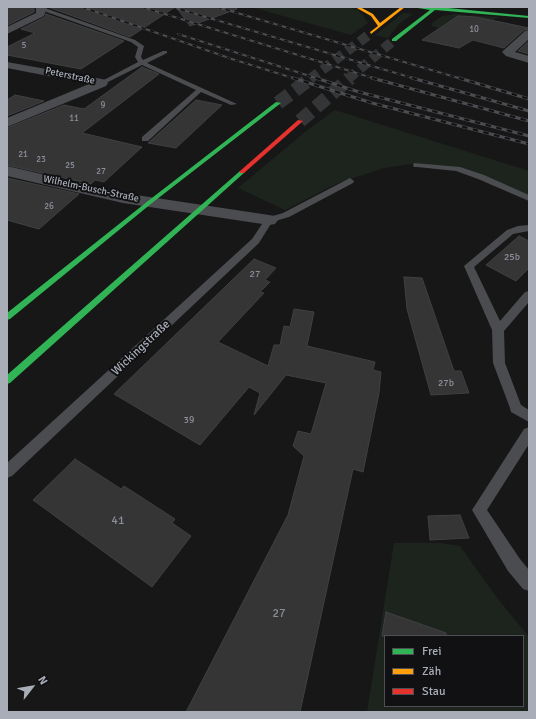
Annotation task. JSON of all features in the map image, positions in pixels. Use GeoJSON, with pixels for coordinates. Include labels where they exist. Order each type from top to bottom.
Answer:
{"type":"FeatureCollection","features":[{"type":"Feature","properties":{"kind":"main road"},"geometry":{"type":"LineString","coordinates":[[357,7],[372,15],[380,26]]}},
{"type":"Feature","properties":{"kind":"main road"},"geometry":{"type":"LineString","coordinates":[[371,33],[403,7]]}},
{"type":"Feature","properties":{"kind":"main road"},"geometry":{"type":"LineString","coordinates":[[414,7],[529,17]]}},
{"type":"Feature","properties":{"kind":"main road"},"geometry":{"type":"LineString","coordinates":[[489,7],[529,12]]}},
{"type":"Feature","properties":{"kind":"main road"},"geometry":{"type":"LineString","coordinates":[[394,40],[435,8]]}},
{"type":"Feature","properties":{"kind":"main road"},"geometry":{"type":"LineString","coordinates":[[7,317],[150,202],[278,103]]}},
{"type":"Feature","properties":{"kind":"main road"},"geometry":{"type":"LineString","coordinates":[[7,380],[300,121]]}},
{"type":"Feature","properties":{"kind":"street"},"geometry":{"type":"LineString","coordinates":[[7,30],[41,14],[41,7]]}},
{"type":"Feature","properties":{"kind":"street"},"geometry":{"type":"LineString","coordinates":[[529,33],[508,52],[515,56],[529,60]]}},
{"type":"Feature","properties":{"kind":"street","name":"Peterstraße"},"geometry":{"type":"LineString","coordinates":[[7,65],[26,67],[102,83]]}},
{"type":"Feature","properties":{"kind":"street","name":"Peterstraße"},"geometry":{"type":"LineString","coordinates":[[7,123],[102,83]]}},
{"type":"Feature","properties":{"kind":"street","name":"Wilhelm-Busch-Straße"},"geometry":{"type":"LineString","coordinates":[[7,171],[109,195],[199,209]]}},
{"type":"Feature","properties":{"kind":"street"},"geometry":{"type":"LineString","coordinates":[[199,209],[269,220]]}},
{"type":"Feature","properties":{"kind":"lane"},"geometry":{"type":"LineString","coordinates":[[41,7],[133,41],[141,46],[138,57],[142,63],[233,104]]}},
{"type":"Feature","properties":{"kind":"lane"},"geometry":{"type":"LineString","coordinates":[[102,83],[165,52]]}},
{"type":"Feature","properties":{"kind":"lane"},"geometry":{"type":"LineString","coordinates":[[145,139],[201,89]]}},
{"type":"Feature","properties":{"kind":"lane"},"geometry":{"type":"LineString","coordinates":[[417,165],[456,169],[481,177],[529,198]]}},
{"type":"Feature","properties":{"kind":"lane"},"geometry":{"type":"LineString","coordinates":[[269,220],[286,215],[350,181]]}},
{"type":"Feature","properties":{"kind":"lane","name":"Wickingstraße"},"geometry":{"type":"LineString","coordinates":[[7,472],[256,241],[269,220]]}},
{"type":"Feature","properties":{"kind":"lane"},"geometry":{"type":"LineString","coordinates":[[529,228],[518,229],[510,232],[469,266],[498,330],[499,364],[516,408],[529,417]]}},
{"type":"Feature","properties":{"kind":"lane"},"geometry":{"type":"LineString","coordinates":[[498,330],[529,295]]}},
{"type":"Feature","properties":{"kind":"lane"},"geometry":{"type":"LineString","coordinates":[[529,433],[479,510],[514,565],[529,583]]}},
{"type":"Feature","properties":{"kind":"shaded area"},"geometry":{"type":"Polygon","coordinates":[[[251,7],[348,7],[360,10],[358,11],[363,15],[368,23],[351,35],[251,7]]]}},
{"type":"Feature","properties":{"kind":"shaded area"},"geometry":{"type":"Polygon","coordinates":[[[403,13],[413,14],[399,24],[388,38],[375,35],[403,13]]]}},
{"type":"Feature","properties":{"kind":"shaded area"},"geometry":{"type":"Polygon","coordinates":[[[455,14],[499,17],[493,20],[468,15],[465,17],[458,16],[439,28],[432,26],[431,24],[442,16],[455,14]]]}},
{"type":"Feature","properties":{"kind":"shaded area"},"geometry":{"type":"Polygon","coordinates":[[[335,110],[529,171],[529,195],[483,175],[418,163],[384,168],[350,179],[336,184],[285,210],[238,188],[305,132],[335,110]]]}},
{"type":"Feature","properties":{"kind":"shaded area"},"geometry":{"type":"Polygon","coordinates":[[[394,543],[441,543],[460,546],[498,599],[529,637],[529,712],[367,712],[394,543]]]}},
{"type":"Feature","properties":{"kind":"building"},"geometry":{"type":"Polygon","coordinates":[[[7,7],[34,7],[34,12],[8,25],[7,7]]]}},
{"type":"Feature","properties":{"kind":"building"},"geometry":{"type":"Polygon","coordinates":[[[48,7],[175,7],[130,37],[48,7]]]}},
{"type":"Feature","properties":{"kind":"building"},"geometry":{"type":"Polygon","coordinates":[[[176,7],[236,7],[237,9],[190,26],[176,7]]]}},
{"type":"Feature","properties":{"kind":"building"},"geometry":{"type":"Polygon","coordinates":[[[46,14],[124,41],[81,69],[7,55],[7,47],[35,33],[21,29],[45,17],[46,14]]]}},
{"type":"Feature","properties":{"kind":"building"},"geometry":{"type":"Polygon","coordinates":[[[458,16],[476,17],[529,29],[524,30],[504,48],[473,40],[459,48],[422,40],[458,16]]]}},
{"type":"Feature","properties":{"kind":"building"},"geometry":{"type":"Polygon","coordinates":[[[529,41],[529,54],[518,51],[529,41]]]}},
{"type":"Feature","properties":{"kind":"building"},"geometry":{"type":"Polygon","coordinates":[[[142,67],[159,74],[82,133],[142,147],[104,182],[95,180],[91,184],[7,165],[7,128],[64,105],[84,109],[142,67]]]}},
{"type":"Feature","properties":{"kind":"building"},"geometry":{"type":"Polygon","coordinates":[[[15,95],[44,101],[7,116],[7,100],[15,95]]]}},
{"type":"Feature","properties":{"kind":"building"},"geometry":{"type":"Polygon","coordinates":[[[196,100],[222,105],[176,148],[148,143],[196,100]]]}},
{"type":"Feature","properties":{"kind":"building"},"geometry":{"type":"Polygon","coordinates":[[[7,178],[79,194],[39,229],[7,220],[7,178]]]}},
{"type":"Feature","properties":{"kind":"building"},"geometry":{"type":"Polygon","coordinates":[[[519,236],[529,241],[529,268],[516,281],[486,265],[519,236]]]}},
{"type":"Feature","properties":{"kind":"building"},"geometry":{"type":"Polygon","coordinates":[[[254,259],[276,268],[265,280],[270,282],[260,292],[264,293],[218,342],[268,366],[274,345],[280,345],[284,326],[290,327],[294,309],[314,312],[307,346],[375,362],[373,370],[381,372],[379,393],[363,472],[353,469],[300,712],[186,712],[288,515],[304,456],[293,446],[298,431],[311,434],[326,383],[286,375],[254,415],[260,393],[249,387],[200,445],[114,394],[254,259]]]}},
{"type":"Feature","properties":{"kind":"building"},"geometry":{"type":"Polygon","coordinates":[[[404,277],[422,278],[454,371],[461,371],[469,393],[431,395],[407,309],[404,277]]]}},
{"type":"Feature","properties":{"kind":"building"},"geometry":{"type":"Polygon","coordinates":[[[75,459],[121,489],[124,486],[175,519],[172,523],[191,536],[152,587],[33,500],[75,459]]]}},
{"type":"Feature","properties":{"kind":"building"},"geometry":{"type":"Polygon","coordinates":[[[460,515],[469,538],[430,540],[428,516],[460,515]]]}},
{"type":"Feature","properties":{"kind":"building"},"geometry":{"type":"Polygon","coordinates":[[[386,612],[446,633],[446,635],[382,636],[386,612]]]}},
{"type":"Feature","properties":{"kind":"tunnel"},"geometry":{"type":"LineString","coordinates":[[310,79],[371,33]]}},
{"type":"Feature","properties":{"kind":"tunnel"},"geometry":{"type":"LineString","coordinates":[[348,79],[394,40]]}},
{"type":"Feature","properties":{"kind":"tunnel"},"geometry":{"type":"LineString","coordinates":[[278,103],[311,78]]}},
{"type":"Feature","properties":{"kind":"tunnel"},"geometry":{"type":"LineString","coordinates":[[300,121],[350,78]]}},
{"type":"Feature","properties":{"kind":"railway"},"geometry":{"type":"LineString","coordinates":[[82,7],[232,59],[296,79]]}},
{"type":"Feature","properties":{"kind":"railway"},"geometry":{"type":"LineString","coordinates":[[142,7],[376,79]]}},
{"type":"Feature","properties":{"kind":"railway"},"geometry":{"type":"LineString","coordinates":[[172,7],[416,79]]}},
{"type":"Feature","properties":{"kind":"railway"},"geometry":{"type":"LineString","coordinates":[[217,7],[462,79]]}},
{"type":"Feature","properties":{"kind":"railway"},"geometry":{"type":"LineString","coordinates":[[178,34],[319,79]]}},
{"type":"Feature","properties":{"kind":"railway"},"geometry":{"type":"LineString","coordinates":[[293,78],[372,103],[529,144]]}},
{"type":"Feature","properties":{"kind":"railway"},"geometry":{"type":"LineString","coordinates":[[316,78],[359,92],[529,136]]}},
{"type":"Feature","properties":{"kind":"railway"},"geometry":{"type":"LineString","coordinates":[[372,78],[529,121]]}},
{"type":"Feature","properties":{"kind":"railway"},"geometry":{"type":"LineString","coordinates":[[412,78],[529,111]]}},
{"type":"Feature","properties":{"kind":"railway"},"geometry":{"type":"LineString","coordinates":[[459,78],[529,99]]}},
{"type":"Feature","properties":{"kind":"traffic: fast"},"geometry":{"type":"LineString","coordinates":[[414,7],[529,17]]}},
{"type":"Feature","properties":{"kind":"traffic: fast"},"geometry":{"type":"LineString","coordinates":[[394,40],[436,7]]}},
{"type":"Feature","properties":{"kind":"traffic: fast"},"geometry":{"type":"LineString","coordinates":[[7,317],[150,202],[278,103]]}},
{"type":"Feature","properties":{"kind":"traffic: fast"},"geometry":{"type":"LineString","coordinates":[[7,380],[242,172]]}},
{"type":"Feature","properties":{"kind":"traffic: slow"},"geometry":{"type":"LineString","coordinates":[[357,7],[372,15],[380,26]]}},
{"type":"Feature","properties":{"kind":"traffic: slow"},"geometry":{"type":"LineString","coordinates":[[371,33],[403,7]]}},
{"type":"Feature","properties":{"kind":"traffic: jam"},"geometry":{"type":"LineString","coordinates":[[242,172],[300,121]]}}]}
